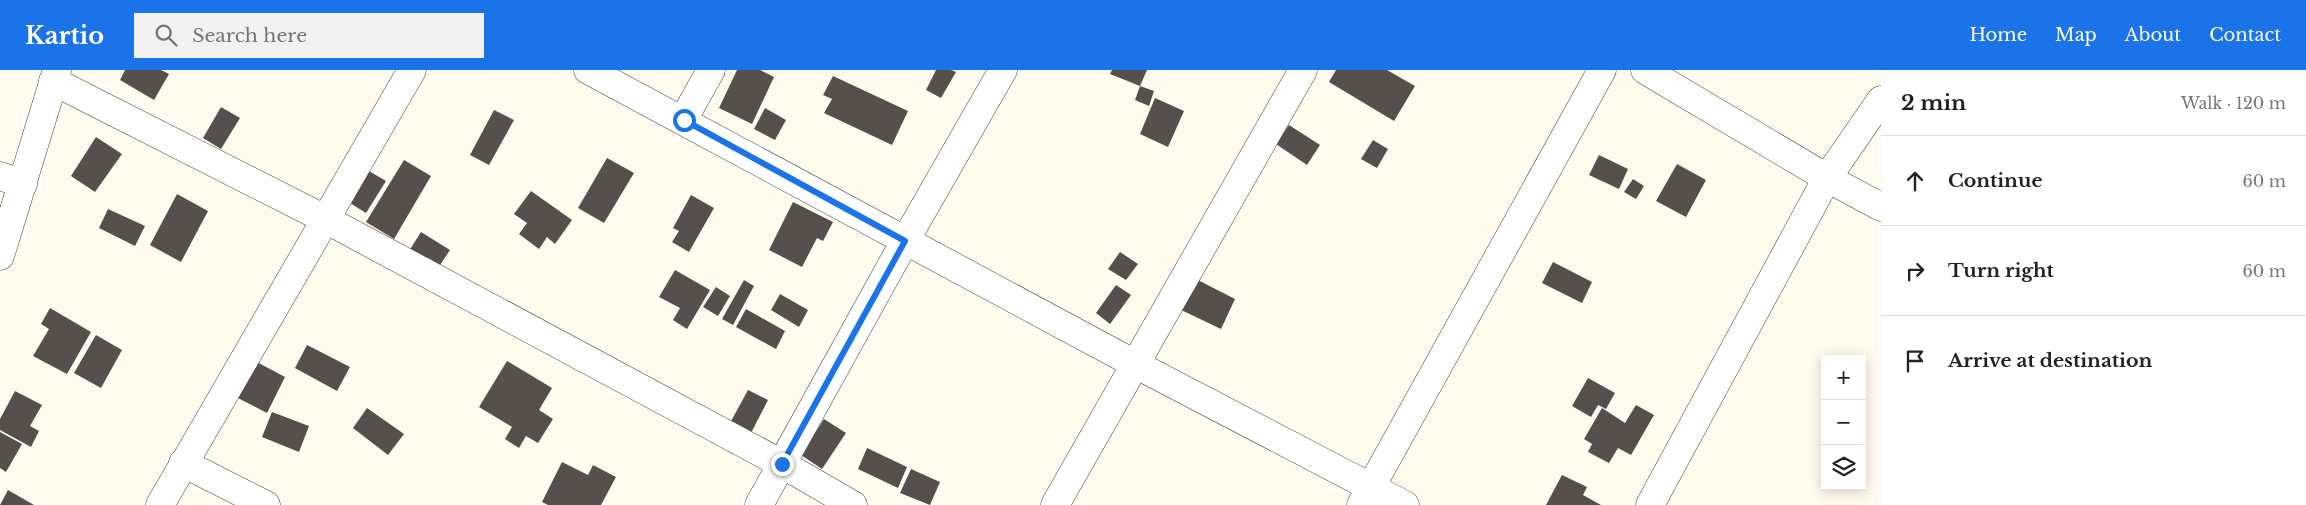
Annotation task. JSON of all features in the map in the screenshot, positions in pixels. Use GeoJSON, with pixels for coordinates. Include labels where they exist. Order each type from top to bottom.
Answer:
{"type":"FeatureCollection","features":[{"type":"Feature","properties":{"kind":"street"},"geometry":{"type":"LineString","coordinates":[[160,505],[327,220],[412,70]]}},
{"type":"Feature","properties":{"kind":"street"},"geometry":{"type":"LineString","coordinates":[[588,70],[1135,364],[1367,496],[1405,505]]}},
{"type":"Feature","properties":{"kind":"street"},"geometry":{"type":"LineString","coordinates":[[684,120],[711,70]]}},
{"type":"Feature","properties":{"kind":"street"},"geometry":{"type":"LineString","coordinates":[[759,505],[905,241],[1003,70]]}},
{"type":"Feature","properties":{"kind":"street"},"geometry":{"type":"LineString","coordinates":[[1055,505],[1303,70]]}},
{"type":"Feature","properties":{"kind":"street"},"geometry":{"type":"LineString","coordinates":[[1367,496],[1602,70]]}},
{"type":"Feature","properties":{"kind":"street"},"geometry":{"type":"LineString","coordinates":[[1645,70],[1827,178],[1881,207]]}},
{"type":"Feature","properties":{"kind":"street"},"geometry":{"type":"LineString","coordinates":[[0,256],[12,180],[55,75],[782,464],[853,505]]}},
{"type":"Feature","properties":{"kind":"street"},"geometry":{"type":"LineString","coordinates":[[1650,505],[1827,178],[1881,100]]}},
{"type":"Feature","properties":{"kind":"street"},"geometry":{"type":"LineString","coordinates":[[183,463],[266,505]]}},
{"type":"Feature","properties":{"kind":"building"},"geometry":{"type":"Polygon","coordinates":[[[125,70],[161,70],[169,74],[154,100],[120,80],[125,70]]]}},
{"type":"Feature","properties":{"kind":"building"},"geometry":{"type":"Polygon","coordinates":[[[737,70],[760,70],[774,77],[752,124],[719,108],[737,70]]]}},
{"type":"Feature","properties":{"kind":"building"},"geometry":{"type":"Polygon","coordinates":[[[936,70],[956,72],[941,98],[926,90],[936,70]]]}},
{"type":"Feature","properties":{"kind":"building"},"geometry":{"type":"Polygon","coordinates":[[[1112,70],[1147,70],[1140,86],[1110,74],[1112,70]]]}},
{"type":"Feature","properties":{"kind":"building"},"geometry":{"type":"Polygon","coordinates":[[[1336,70],[1387,70],[1415,86],[1394,121],[1329,82],[1336,70]]]}},
{"type":"Feature","properties":{"kind":"building"},"geometry":{"type":"Polygon","coordinates":[[[833,76],[908,111],[892,145],[824,113],[832,99],[823,95],[833,76]]]}},
{"type":"Feature","properties":{"kind":"building"},"geometry":{"type":"Polygon","coordinates":[[[1140,86],[1154,91],[1149,106],[1135,100],[1140,86]]]}},
{"type":"Feature","properties":{"kind":"building"},"geometry":{"type":"Polygon","coordinates":[[[1155,98],[1184,111],[1168,147],[1140,134],[1155,98]]]}},
{"type":"Feature","properties":{"kind":"building"},"geometry":{"type":"Polygon","coordinates":[[[221,107],[240,118],[221,149],[203,138],[221,107]]]}},
{"type":"Feature","properties":{"kind":"building"},"geometry":{"type":"Polygon","coordinates":[[[765,108],[786,120],[775,140],[754,129],[765,108]]]}},
{"type":"Feature","properties":{"kind":"building"},"geometry":{"type":"Polygon","coordinates":[[[494,110],[514,120],[489,165],[470,155],[494,110]]]}},
{"type":"Feature","properties":{"kind":"building"},"geometry":{"type":"Polygon","coordinates":[[[1289,125],[1320,145],[1307,165],[1276,144],[1289,125]]]}},
{"type":"Feature","properties":{"kind":"building"},"geometry":{"type":"Polygon","coordinates":[[[96,137],[122,154],[95,192],[71,176],[96,137]]]}},
{"type":"Feature","properties":{"kind":"building"},"geometry":{"type":"Polygon","coordinates":[[[1373,140],[1388,149],[1377,168],[1361,159],[1373,140]]]}},
{"type":"Feature","properties":{"kind":"building"},"geometry":{"type":"Polygon","coordinates":[[[1599,155],[1628,169],[1619,189],[1589,175],[1599,155]]]}},
{"type":"Feature","properties":{"kind":"building"},"geometry":{"type":"Polygon","coordinates":[[[607,158],[634,173],[604,223],[578,208],[607,158]]]}},
{"type":"Feature","properties":{"kind":"building"},"geometry":{"type":"Polygon","coordinates":[[[404,160],[431,176],[394,239],[366,222],[404,160]]]}},
{"type":"Feature","properties":{"kind":"building"},"geometry":{"type":"Polygon","coordinates":[[[1677,164],[1706,180],[1686,217],[1656,201],[1677,164]]]}},
{"type":"Feature","properties":{"kind":"building"},"geometry":{"type":"Polygon","coordinates":[[[369,171],[386,181],[366,213],[350,203],[369,171]]]}},
{"type":"Feature","properties":{"kind":"building"},"geometry":{"type":"Polygon","coordinates":[[[1633,179],[1644,186],[1636,199],[1624,192],[1633,179]]]}},
{"type":"Feature","properties":{"kind":"building"},"geometry":{"type":"Polygon","coordinates":[[[531,191],[572,220],[555,244],[547,237],[539,249],[519,234],[527,223],[514,214],[531,191]]]}},
{"type":"Feature","properties":{"kind":"building"},"geometry":{"type":"Polygon","coordinates":[[[177,194],[208,211],[181,262],[150,245],[177,194]]]}},
{"type":"Feature","properties":{"kind":"building"},"geometry":{"type":"Polygon","coordinates":[[[691,195],[714,208],[689,252],[672,242],[679,231],[673,228],[691,195]]]}},
{"type":"Feature","properties":{"kind":"building"},"geometry":{"type":"Polygon","coordinates":[[[793,202],[833,222],[823,241],[817,238],[802,267],[769,250],[793,202]]]}},
{"type":"Feature","properties":{"kind":"building"},"geometry":{"type":"Polygon","coordinates":[[[108,209],[145,226],[135,246],[99,228],[108,209]]]}},
{"type":"Feature","properties":{"kind":"building"},"geometry":{"type":"Polygon","coordinates":[[[421,232],[450,250],[440,265],[429,258],[426,262],[409,251],[421,232]]]}},
{"type":"Feature","properties":{"kind":"building"},"geometry":{"type":"Polygon","coordinates":[[[1120,252],[1138,264],[1126,280],[1108,269],[1120,252]]]}},
{"type":"Feature","properties":{"kind":"building"},"geometry":{"type":"Polygon","coordinates":[[[1553,262],[1592,282],[1582,303],[1542,283],[1553,262]]]}},
{"type":"Feature","properties":{"kind":"building"},"geometry":{"type":"Polygon","coordinates":[[[675,270],[710,290],[687,329],[673,320],[680,308],[659,297],[675,270]]]}},
{"type":"Feature","properties":{"kind":"building"},"geometry":{"type":"Polygon","coordinates":[[[1192,277],[1235,299],[1221,329],[1177,308],[1192,277]]]}},
{"type":"Feature","properties":{"kind":"building"},"geometry":{"type":"Polygon","coordinates":[[[744,280],[754,286],[733,325],[722,319],[744,280]]]}},
{"type":"Feature","properties":{"kind":"building"},"geometry":{"type":"Polygon","coordinates":[[[1116,285],[1131,295],[1110,324],[1096,313],[1116,285]]]}},
{"type":"Feature","properties":{"kind":"building"},"geometry":{"type":"Polygon","coordinates":[[[716,287],[730,296],[718,316],[703,307],[716,287]]]}},
{"type":"Feature","properties":{"kind":"building"},"geometry":{"type":"Polygon","coordinates":[[[780,294],[808,310],[799,327],[771,310],[780,294]]]}},
{"type":"Feature","properties":{"kind":"building"},"geometry":{"type":"Polygon","coordinates":[[[50,308],[91,332],[67,374],[33,356],[49,329],[41,324],[50,308]]]}},
{"type":"Feature","properties":{"kind":"building"},"geometry":{"type":"Polygon","coordinates":[[[746,309],[785,331],[776,349],[736,327],[746,309]]]}},
{"type":"Feature","properties":{"kind":"building"},"geometry":{"type":"Polygon","coordinates":[[[96,335],[122,350],[101,388],[74,373],[96,335]]]}},
{"type":"Feature","properties":{"kind":"building"},"geometry":{"type":"Polygon","coordinates":[[[307,345],[350,367],[337,391],[295,368],[307,345]]]}},
{"type":"Feature","properties":{"kind":"building"},"geometry":{"type":"Polygon","coordinates":[[[251,359],[285,377],[267,413],[232,395],[251,359]]]}},
{"type":"Feature","properties":{"kind":"building"},"geometry":{"type":"Polygon","coordinates":[[[507,361],[552,388],[539,410],[553,419],[538,443],[526,436],[519,448],[505,439],[512,427],[479,407],[507,361]]]}},
{"type":"Feature","properties":{"kind":"building"},"geometry":{"type":"Polygon","coordinates":[[[1588,378],[1615,393],[1606,409],[1598,405],[1591,417],[1572,406],[1588,378]]]}},
{"type":"Feature","properties":{"kind":"building"},"geometry":{"type":"Polygon","coordinates":[[[748,390],[768,400],[751,433],[730,423],[748,390]]]}},
{"type":"Feature","properties":{"kind":"building"},"geometry":{"type":"Polygon","coordinates":[[[15,391],[42,405],[30,426],[39,431],[31,447],[0,430],[0,419],[15,391]]]}},
{"type":"Feature","properties":{"kind":"building"},"geometry":{"type":"Polygon","coordinates":[[[1636,405],[1654,415],[1631,455],[1618,448],[1609,463],[1588,452],[1592,444],[1584,439],[1602,408],[1625,423],[1636,405]]]}},
{"type":"Feature","properties":{"kind":"building"},"geometry":{"type":"Polygon","coordinates":[[[367,408],[404,434],[388,455],[353,428],[367,408]]]}},
{"type":"Feature","properties":{"kind":"building"},"geometry":{"type":"Polygon","coordinates":[[[272,412],[309,426],[299,452],[262,437],[272,412]]]}},
{"type":"Feature","properties":{"kind":"building"},"geometry":{"type":"Polygon","coordinates":[[[824,419],[846,433],[822,469],[801,455],[824,419]]]}},
{"type":"Feature","properties":{"kind":"building"},"geometry":{"type":"Polygon","coordinates":[[[0,432],[22,444],[6,472],[0,468],[0,432]]]}},
{"type":"Feature","properties":{"kind":"building"},"geometry":{"type":"Polygon","coordinates":[[[867,448],[907,467],[898,488],[858,469],[867,448]]]}},
{"type":"Feature","properties":{"kind":"building"},"geometry":{"type":"Polygon","coordinates":[[[562,462],[588,475],[593,465],[616,477],[601,505],[548,505],[542,502],[562,462]]]}},
{"type":"Feature","properties":{"kind":"building"},"geometry":{"type":"Polygon","coordinates":[[[911,469],[940,482],[930,505],[900,493],[911,469]]]}},
{"type":"Feature","properties":{"kind":"building"},"geometry":{"type":"Polygon","coordinates":[[[1562,475],[1587,487],[1583,495],[1601,505],[1546,505],[1562,475]]]}},
{"type":"Feature","properties":{"kind":"building"},"geometry":{"type":"Polygon","coordinates":[[[8,490],[34,505],[0,505],[8,490]]]}},
{"type":"Feature","properties":{"kind":"route"},"geometry":{"type":"LineString","coordinates":[[684,120],[905,241],[782,464]]}}]}
